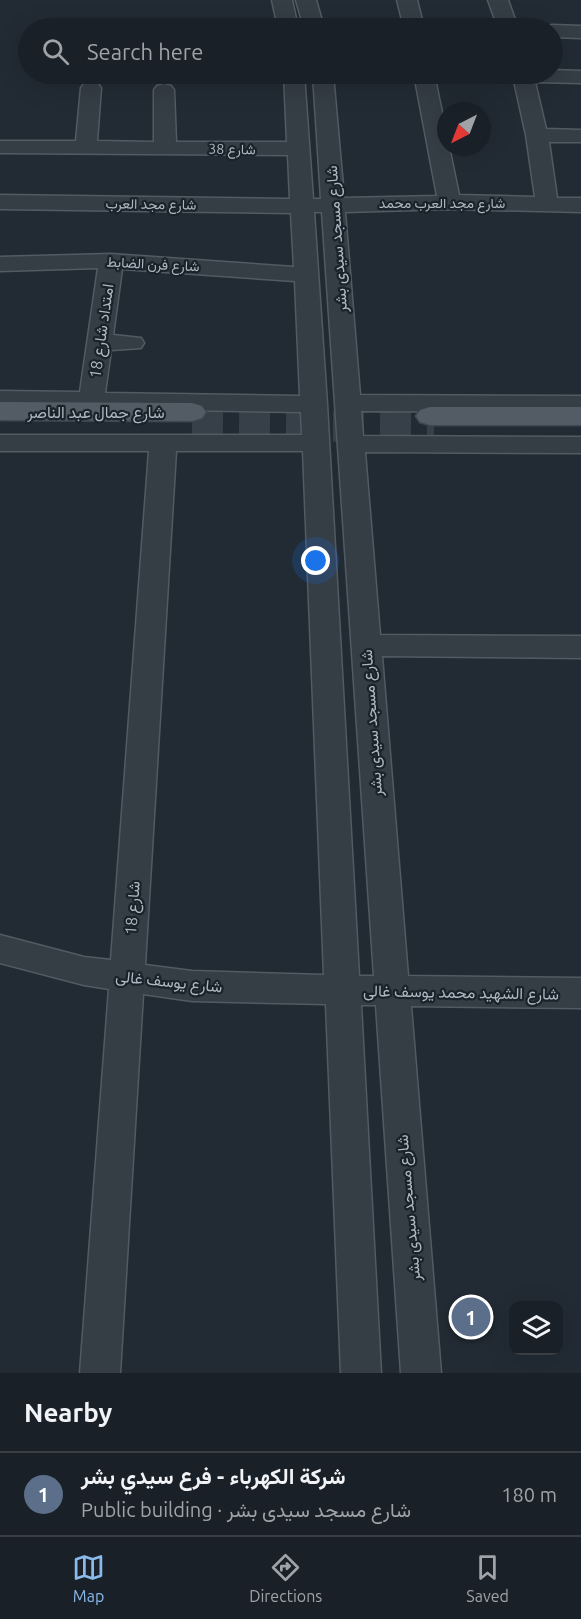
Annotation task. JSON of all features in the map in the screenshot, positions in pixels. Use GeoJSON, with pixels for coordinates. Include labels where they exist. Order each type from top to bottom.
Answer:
{"type":"FeatureCollection","features":[{"type":"Feature","properties":{"kind":"main road","name":"شارع جمال عبد الناصر"},"geometry":{"type":"LineString","coordinates":[[0,411],[192,419],[0,427]]}},
{"type":"Feature","properties":{"kind":"main road"},"geometry":{"type":"LineString","coordinates":[[581,416],[432,422],[581,428]]}},
{"type":"Feature","properties":{"kind":"street"},"geometry":{"type":"LineString","coordinates":[[282,0],[286,18]]}},
{"type":"Feature","properties":{"kind":"street"},"geometry":{"type":"LineString","coordinates":[[306,0],[311,18]]}},
{"type":"Feature","properties":{"kind":"street"},"geometry":{"type":"LineString","coordinates":[[407,0],[412,18]]}},
{"type":"Feature","properties":{"kind":"street"},"geometry":{"type":"LineString","coordinates":[[498,0],[504,18]]}},
{"type":"Feature","properties":{"kind":"street"},"geometry":{"type":"LineString","coordinates":[[563,31],[581,32]]}},
{"type":"Feature","properties":{"kind":"street"},"geometry":{"type":"LineString","coordinates":[[563,76],[581,77]]}},
{"type":"Feature","properties":{"kind":"street","name":"شارع مسجد سيدى بشر"},"geometry":{"type":"LineString","coordinates":[[308,84],[298,149],[314,404],[361,1373]]}},
{"type":"Feature","properties":{"kind":"street","name":"شارع مسجد سيدى بشر"},"geometry":{"type":"LineString","coordinates":[[311,84],[334,205],[421,1373]]}},
{"type":"Feature","properties":{"kind":"street"},"geometry":{"type":"LineString","coordinates":[[426,84],[448,202]]}},
{"type":"Feature","properties":{"kind":"street"},"geometry":{"type":"LineString","coordinates":[[525,84],[537,135],[547,204]]}},
{"type":"Feature","properties":{"kind":"street"},"geometry":{"type":"LineString","coordinates":[[86,147],[91,88]]}},
{"type":"Feature","properties":{"kind":"street"},"geometry":{"type":"LineString","coordinates":[[164,90],[165,148]]}},
{"type":"Feature","properties":{"kind":"street"},"geometry":{"type":"LineString","coordinates":[[537,135],[581,136]]}},
{"type":"Feature","properties":{"kind":"street","name":"شارع 38"},"geometry":{"type":"LineString","coordinates":[[0,147],[298,149]]}},
{"type":"Feature","properties":{"kind":"street","name":"شارع مجد العرب"},"geometry":{"type":"LineString","coordinates":[[0,202],[302,206]]}},
{"type":"Feature","properties":{"kind":"street","name":"شارع مجد العرب محمد"},"geometry":{"type":"LineString","coordinates":[[302,206],[448,202],[581,205]]}},
{"type":"Feature","properties":{"kind":"street","name":"شارع فرن الضابط"},"geometry":{"type":"LineString","coordinates":[[0,264],[111,261],[306,275]]}},
{"type":"Feature","properties":{"kind":"street","name":"امتداد شارع 18"},"geometry":{"type":"LineString","coordinates":[[91,401],[111,261]]}},
{"type":"Feature","properties":{"kind":"street"},"geometry":{"type":"LineString","coordinates":[[98,342],[132,343]]}},
{"type":"Feature","properties":{"kind":"street"},"geometry":{"type":"LineString","coordinates":[[0,399],[314,404]]}},
{"type":"Feature","properties":{"kind":"street"},"geometry":{"type":"LineString","coordinates":[[255,403],[259,429],[255,442]]}},
{"type":"Feature","properties":{"kind":"street"},"geometry":{"type":"LineString","coordinates":[[348,403],[581,404]]}},
{"type":"Feature","properties":{"kind":"street"},"geometry":{"type":"LineString","coordinates":[[397,403],[392,423],[400,444]]}},
{"type":"Feature","properties":{"kind":"street"},"geometry":{"type":"LineString","coordinates":[[0,443],[316,443]]}},
{"type":"Feature","properties":{"kind":"street","name":"شارع 18"},"geometry":{"type":"LineString","coordinates":[[100,1373],[163,444]]}},
{"type":"Feature","properties":{"kind":"street"},"geometry":{"type":"LineString","coordinates":[[351,444],[581,444]]}},
{"type":"Feature","properties":{"kind":"street"},"geometry":{"type":"LineString","coordinates":[[366,645],[581,647]]}},
{"type":"Feature","properties":{"kind":"street","name":"شارع يوسف غالى"},"geometry":{"type":"LineString","coordinates":[[0,949],[84,971],[128,979],[192,986],[341,990]]}},
{"type":"Feature","properties":{"kind":"street","name":"شارع الشهيد محمد يوسف غالى"},"geometry":{"type":"LineString","coordinates":[[341,990],[581,993]]}},
{"type":"Feature","properties":{"kind":"tunnel"},"geometry":{"type":"LineString","coordinates":[[192,425],[434,427]]}},
{"type":"Feature","properties":{"kind":"place","name":"شركة الكهرباء - فرع سيدي بشر"},"geometry":{"type":"Point","coordinates":[471,1317]}}]}
